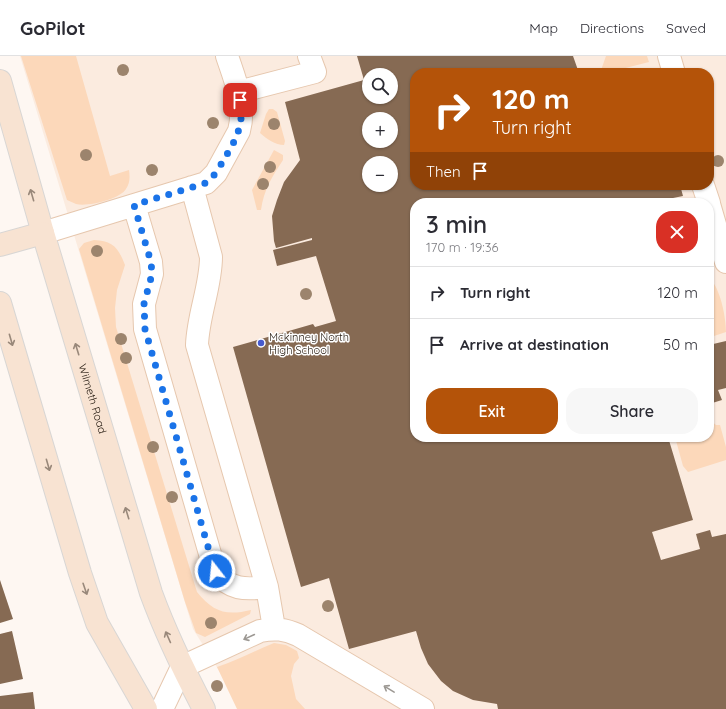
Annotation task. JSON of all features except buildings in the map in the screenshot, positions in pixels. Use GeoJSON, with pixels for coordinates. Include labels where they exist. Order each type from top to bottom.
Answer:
{"type":"FeatureCollection","features":[{"type":"Feature","properties":{"kind":"main road","name":"Wilmeth Road"},"geometry":{"type":"LineString","coordinates":[[0,81],[43,233],[151,593],[161,620],[182,667],[204,709]]}},
{"type":"Feature","properties":{"kind":"main road"},"geometry":{"type":"LineString","coordinates":[[0,245],[43,233]]}},
{"type":"Feature","properties":{"kind":"main road"},"geometry":{"type":"LineString","coordinates":[[0,303],[80,573],[95,617],[106,640],[146,709]]}},
{"type":"Feature","properties":{"kind":"lane"},"geometry":{"type":"LineString","coordinates":[[43,233],[206,183],[216,173],[240,131],[242,113],[238,92],[227,56]]}},
{"type":"Feature","properties":{"kind":"lane"},"geometry":{"type":"LineString","coordinates":[[238,92],[315,72],[309,56]]}},
{"type":"Feature","properties":{"kind":"lane"},"geometry":{"type":"LineString","coordinates":[[669,56],[673,68]]}},
{"type":"Feature","properties":{"kind":"lane"},"geometry":{"type":"LineString","coordinates":[[192,187],[211,256],[211,267],[199,320],[197,345],[267,587],[274,628]]}},
{"type":"Feature","properties":{"kind":"lane"},"geometry":{"type":"LineString","coordinates":[[134,205],[151,262],[152,274],[144,304],[145,329],[215,571],[229,584],[240,588],[252,589],[267,587]]}},
{"type":"Feature","properties":{"kind":"lane"},"geometry":{"type":"LineString","coordinates":[[714,221],[726,262]]}},
{"type":"Feature","properties":{"kind":"lane"},"geometry":{"type":"LineString","coordinates":[[162,709],[182,667],[260,631],[274,628],[290,631],[298,635],[423,709]]}},
{"type":"Feature","properties":{"kind":"shaded area","name":"Mckinney North High School"},"geometry":{"type":"Polygon","coordinates":[[[20,56],[726,56],[726,709],[243,709],[193,629],[20,56]]]}},
{"type":"Feature","properties":{"kind":"shaded area"},"geometry":{"type":"Polygon","coordinates":[[[21,56],[76,56],[110,176],[129,170],[129,182],[123,193],[111,199],[81,205],[67,200],[21,56]]]}},
{"type":"Feature","properties":{"kind":"shaded area"},"geometry":{"type":"Polygon","coordinates":[[[606,56],[647,56],[649,62],[626,68],[602,68],[606,56]]]}},
{"type":"Feature","properties":{"kind":"shaded area"},"geometry":{"type":"Polygon","coordinates":[[[269,109],[273,109],[277,112],[285,141],[284,145],[274,143],[260,133],[269,109]]]}},
{"type":"Feature","properties":{"kind":"shaded area"},"geometry":{"type":"Polygon","coordinates":[[[274,150],[283,155],[283,160],[266,189],[261,210],[257,210],[252,190],[274,150]]]}},
{"type":"Feature","properties":{"kind":"shaded area"},"geometry":{"type":"Polygon","coordinates":[[[94,240],[106,242],[114,246],[125,265],[117,290],[115,308],[116,327],[197,592],[209,604],[221,611],[234,613],[251,610],[250,614],[205,637],[196,633],[185,602],[79,249],[84,243],[94,240]]]}},
{"type":"Feature","properties":{"kind":"shaded area"},"geometry":{"type":"Polygon","coordinates":[[[714,284],[722,305],[726,332],[714,336],[714,284]]]}},
{"type":"Feature","properties":{"kind":"shaded area"},"geometry":{"type":"Polygon","coordinates":[[[714,423],[720,425],[726,447],[726,460],[688,472],[683,466],[676,442],[714,442],[714,423]]]}},
{"type":"Feature","properties":{"kind":"shaded area"},"geometry":{"type":"Polygon","coordinates":[[[274,643],[286,645],[297,651],[299,658],[294,664],[291,676],[296,699],[305,709],[237,709],[217,667],[274,643]]]}},
{"type":"Feature","properties":{"kind":"place","name":"Mckinney North High School"},"geometry":{"type":"Point","coordinates":[261,343]}},
{"type":"Feature","properties":{"kind":"route"},"geometry":{"type":"LineString","coordinates":[[215,571],[145,329],[144,304],[152,274],[151,262],[134,205],[206,183],[212,178],[240,131],[242,117],[240,100]]}}]}
